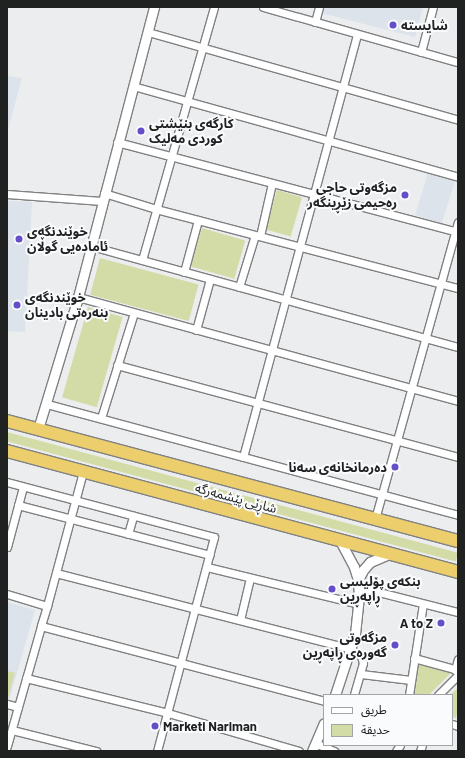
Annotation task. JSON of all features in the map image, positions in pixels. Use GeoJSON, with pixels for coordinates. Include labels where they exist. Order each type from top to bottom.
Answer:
{"type":"FeatureCollection","features":[{"type":"Feature","properties":{"kind":"highway","name":"شاڕێی پێشمەرگە"},"geometry":{"type":"LineString","coordinates":[[7,421],[458,541]]}},
{"type":"Feature","properties":{"kind":"highway","name":"شاڕێی پێشمەرگە"},"geometry":{"type":"LineString","coordinates":[[7,451],[458,572]]}},
{"type":"Feature","properties":{"kind":"street"},"geometry":{"type":"LineString","coordinates":[[38,429],[47,404],[78,297],[90,246],[154,7]]}},
{"type":"Feature","properties":{"kind":"street"},"geometry":{"type":"LineString","coordinates":[[142,260],[214,7]]}},
{"type":"Feature","properties":{"kind":"street"},"geometry":{"type":"LineString","coordinates":[[263,7],[357,35],[458,62]]}},
{"type":"Feature","properties":{"kind":"street"},"geometry":{"type":"LineString","coordinates":[[315,22],[319,7]]}},
{"type":"Feature","properties":{"kind":"street"},"geometry":{"type":"LineString","coordinates":[[421,52],[432,7]]}},
{"type":"Feature","properties":{"kind":"street"},"geometry":{"type":"LineString","coordinates":[[148,32],[458,120]]}},
{"type":"Feature","properties":{"kind":"street"},"geometry":{"type":"LineString","coordinates":[[243,457],[357,35]]}},
{"type":"Feature","properties":{"kind":"street"},"geometry":{"type":"LineString","coordinates":[[133,86],[458,176]]}},
{"type":"Feature","properties":{"kind":"street"},"geometry":{"type":"LineString","coordinates":[[118,142],[457,232]]}},
{"type":"Feature","properties":{"kind":"street"},"geometry":{"type":"LineString","coordinates":[[239,287],[257,236],[272,183]]}},
{"type":"Feature","properties":{"kind":"street"},"geometry":{"type":"LineString","coordinates":[[7,194],[103,197],[156,209],[458,288]]}},
{"type":"Feature","properties":{"kind":"street"},"geometry":{"type":"LineString","coordinates":[[184,272],[198,220]]}},
{"type":"Feature","properties":{"kind":"street"},"geometry":{"type":"LineString","coordinates":[[375,519],[457,232],[458,222]]}},
{"type":"Feature","properties":{"kind":"street"},"geometry":{"type":"LineString","coordinates":[[90,246],[458,347]]}},
{"type":"Feature","properties":{"kind":"street"},"geometry":{"type":"LineString","coordinates":[[196,330],[210,279]]}},
{"type":"Feature","properties":{"kind":"street"},"geometry":{"type":"LineString","coordinates":[[78,297],[458,401]]}},
{"type":"Feature","properties":{"kind":"street"},"geometry":{"type":"LineString","coordinates":[[101,418],[134,313]]}},
{"type":"Feature","properties":{"kind":"street"},"geometry":{"type":"LineString","coordinates":[[117,365],[458,457]]}},
{"type":"Feature","properties":{"kind":"street"},"geometry":{"type":"LineString","coordinates":[[47,404],[458,515]]}},
{"type":"Feature","properties":{"kind":"street"},"geometry":{"type":"LineString","coordinates":[[7,746],[83,472]]}},
{"type":"Feature","properties":{"kind":"street"},"geometry":{"type":"LineString","coordinates":[[7,482],[214,537],[157,751]]}},
{"type":"Feature","properties":{"kind":"street"},"geometry":{"type":"LineString","coordinates":[[7,547],[23,487]]}},
{"type":"Feature","properties":{"kind":"street"},"geometry":{"type":"LineString","coordinates":[[18,505],[210,555]]}},
{"type":"Feature","properties":{"kind":"street"},"geometry":{"type":"LineString","coordinates":[[128,534],[133,516]]}},
{"type":"Feature","properties":{"kind":"street"},"geometry":{"type":"LineString","coordinates":[[335,694],[351,649],[358,604],[358,584],[351,560],[339,539]]}},
{"type":"Feature","properties":{"kind":"street"},"geometry":{"type":"LineString","coordinates":[[358,584],[363,570],[370,562],[381,556],[392,554]]}},
{"type":"Feature","properties":{"kind":"street"},"geometry":{"type":"LineString","coordinates":[[207,567],[358,604]]}},
{"type":"Feature","properties":{"kind":"street"},"geometry":{"type":"LineString","coordinates":[[56,573],[351,649],[361,656],[363,663],[354,694]]}},
{"type":"Feature","properties":{"kind":"street"},"geometry":{"type":"LineString","coordinates":[[240,620],[250,578]]}},
{"type":"Feature","properties":{"kind":"street"},"geometry":{"type":"LineString","coordinates":[[358,584],[423,604],[458,612]]}},
{"type":"Feature","properties":{"kind":"street"},"geometry":{"type":"LineString","coordinates":[[7,594],[47,606]]}},
{"type":"Feature","properties":{"kind":"street"},"geometry":{"type":"LineString","coordinates":[[409,694],[423,604]]}},
{"type":"Feature","properties":{"kind":"street"},"geometry":{"type":"LineString","coordinates":[[41,626],[323,700]]}},
{"type":"Feature","properties":{"kind":"street"},"geometry":{"type":"LineString","coordinates":[[414,658],[457,672]]}},
{"type":"Feature","properties":{"kind":"street"},"geometry":{"type":"LineString","coordinates":[[439,694],[457,672],[458,659]]}},
{"type":"Feature","properties":{"kind":"street"},"geometry":{"type":"LineString","coordinates":[[361,674],[411,680]]}},
{"type":"Feature","properties":{"kind":"street"},"geometry":{"type":"LineString","coordinates":[[26,678],[168,713],[299,751]]}},
{"type":"Feature","properties":{"kind":"street"},"geometry":{"type":"LineString","coordinates":[[7,704],[18,706]]}},
{"type":"Feature","properties":{"kind":"street"},"geometry":{"type":"LineString","coordinates":[[323,725],[314,747],[333,749]]}},
{"type":"Feature","properties":{"kind":"street"},"geometry":{"type":"LineString","coordinates":[[12,730],[96,751]]}},
{"type":"Feature","properties":{"kind":"shaded area","name":"شایستە"},"geometry":{"type":"Polygon","coordinates":[[[323,7],[423,7],[415,37],[321,13],[323,7]]]}},
{"type":"Feature","properties":{"kind":"shaded area"},"geometry":{"type":"Polygon","coordinates":[[[7,76],[22,78],[7,133],[7,76]]]}},
{"type":"Feature","properties":{"kind":"shaded area"},"geometry":{"type":"Polygon","coordinates":[[[428,173],[455,181],[442,223],[415,215],[428,173]]]}},
{"type":"Feature","properties":{"kind":"shaded area","name":"خوێندنگەی ئامادەیی گوڵان"},"geometry":{"type":"Polygon","coordinates":[[[7,201],[32,202],[25,332],[7,331],[7,201]]]}},
{"type":"Feature","properties":{"kind":"shaded area"},"geometry":{"type":"Polygon","coordinates":[[[7,602],[35,610],[9,701],[7,700],[7,602]]]}},
{"type":"Feature","properties":{"kind":"green space"},"geometry":{"type":"Polygon","coordinates":[[[277,190],[302,197],[291,237],[266,229],[277,190]]]}},
{"type":"Feature","properties":{"kind":"green space"},"geometry":{"type":"Polygon","coordinates":[[[202,228],[245,240],[234,279],[191,266],[202,228]]]}},
{"type":"Feature","properties":{"kind":"green space"},"geometry":{"type":"Polygon","coordinates":[[[100,258],[199,284],[189,321],[90,295],[100,258]]]}},
{"type":"Feature","properties":{"kind":"green space"},"geometry":{"type":"Polygon","coordinates":[[[88,307],[123,317],[97,407],[62,397],[88,307]]]}},
{"type":"Feature","properties":{"kind":"green space"},"geometry":{"type":"Polygon","coordinates":[[[7,432],[458,553],[456,562],[7,441],[7,432]]]}},
{"type":"Feature","properties":{"kind":"green space"},"geometry":{"type":"Polygon","coordinates":[[[417,664],[451,673],[430,694],[414,694],[417,664]]]}},
{"type":"Feature","properties":{"kind":"green space"},"geometry":{"type":"Polygon","coordinates":[[[7,671],[15,673],[8,698],[7,698],[7,671]]]}},
{"type":"Feature","properties":{"kind":"green space"},"geometry":{"type":"Polygon","coordinates":[[[458,688],[458,710],[456,718],[453,717],[453,694],[451,694],[458,688]]]}},
{"type":"Feature","properties":{"kind":"place","name":"شایستە"},"geometry":{"type":"Point","coordinates":[393,25]}},
{"type":"Feature","properties":{"kind":"place","name":"کارگەی بنێشتی کوردی مەلیک"},"geometry":{"type":"Point","coordinates":[141,131]}},
{"type":"Feature","properties":{"kind":"place","name":"مزگەوتی حاجی رەحیمی زێڕینگەر"},"geometry":{"type":"Point","coordinates":[405,195]}},
{"type":"Feature","properties":{"kind":"place","name":"خوێندنگەی ئامادەیی گوڵان"},"geometry":{"type":"Point","coordinates":[19,239]}},
{"type":"Feature","properties":{"kind":"place","name":"خوێندنگەی بنەرەتی بادینان"},"geometry":{"type":"Point","coordinates":[17,305]}},
{"type":"Feature","properties":{"kind":"place","name":"دەرمانخانەی سەنا"},"geometry":{"type":"Point","coordinates":[395,467]}},
{"type":"Feature","properties":{"kind":"place","name":"بنکەی پۆلیسی ڕاپەڕین"},"geometry":{"type":"Point","coordinates":[332,589]}},
{"type":"Feature","properties":{"kind":"place","name":"A to Z"},"geometry":{"type":"Point","coordinates":[441,623]}},
{"type":"Feature","properties":{"kind":"place","name":"مزگەوتی گەورەی ڕاپەڕین"},"geometry":{"type":"Point","coordinates":[395,645]}},
{"type":"Feature","properties":{"kind":"place","name":"Marketi Nariman"},"geometry":{"type":"Point","coordinates":[155,726]}}]}
